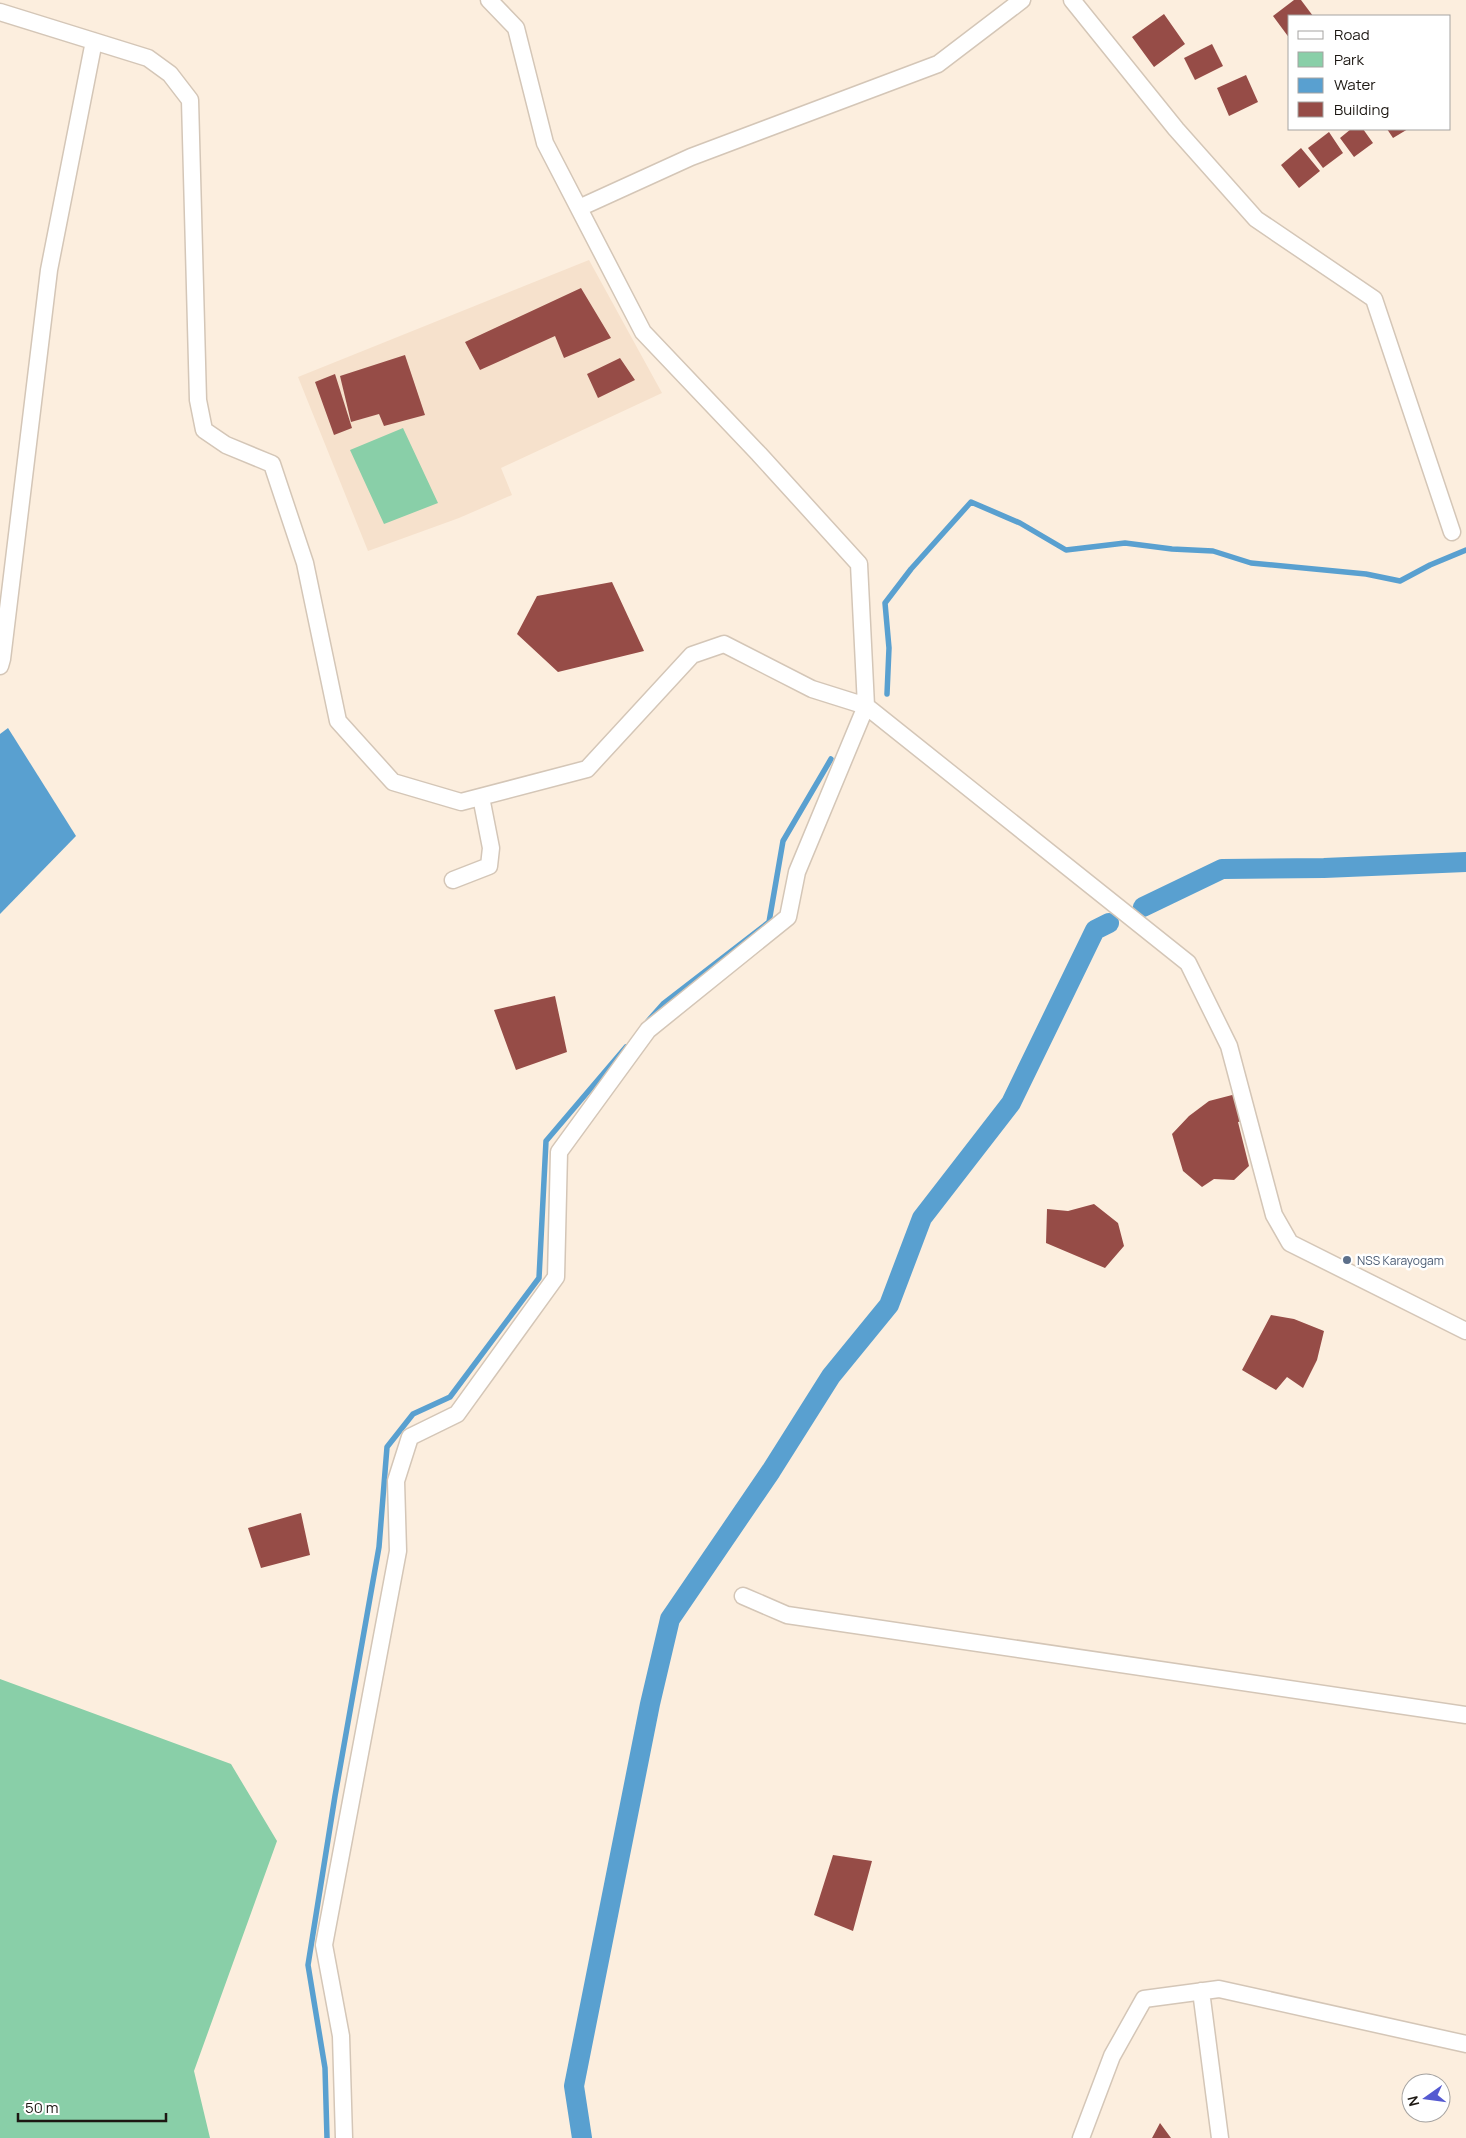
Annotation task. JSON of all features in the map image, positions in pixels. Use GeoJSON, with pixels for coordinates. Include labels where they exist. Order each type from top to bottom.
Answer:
{"type":"FeatureCollection","features":[{"type":"Feature","properties":{"kind":"street"},"geometry":{"type":"LineString","coordinates":[[344,2138],[341,2036],[324,1945],[398,1551],[396,1481],[410,1437],[457,1414],[556,1277],[559,1152],[648,1030],[788,917],[797,872],[866,706],[859,564],[759,454],[643,332],[545,143],[516,28],[490,0]]}},
{"type":"Feature","properties":{"kind":"street"},"geometry":{"type":"LineString","coordinates":[[579,208],[691,157],[938,64],[1022,0]]}},
{"type":"Feature","properties":{"kind":"street"},"geometry":{"type":"LineString","coordinates":[[1072,0],[1176,129],[1256,219],[1374,299],[1452,532]]}},
{"type":"Feature","properties":{"kind":"street"},"geometry":{"type":"LineString","coordinates":[[0,12],[148,58],[170,74],[190,100],[198,400],[204,430],[226,446],[272,464],[304,563],[338,721],[393,782],[461,802],[586,769],[692,655],[724,644],[812,689],[866,706],[1188,963],[1229,1046],[1274,1215],[1290,1243],[1466,1331]]}},
{"type":"Feature","properties":{"kind":"street"},"geometry":{"type":"LineString","coordinates":[[0,666],[49,270],[94,41]]}},
{"type":"Feature","properties":{"kind":"street"},"geometry":{"type":"LineString","coordinates":[[453,880],[488,866],[491,848],[481,797]]}},
{"type":"Feature","properties":{"kind":"street"},"geometry":{"type":"LineString","coordinates":[[743,1596],[787,1615],[1466,1715]]}},
{"type":"Feature","properties":{"kind":"street"},"geometry":{"type":"LineString","coordinates":[[1082,2138],[1112,2056],[1144,1999],[1218,1990],[1466,2044]]}},
{"type":"Feature","properties":{"kind":"street"},"geometry":{"type":"LineString","coordinates":[[1201,1991],[1220,2138]]}},
{"type":"Feature","properties":{"kind":"shaded area"},"geometry":{"type":"Polygon","coordinates":[[[589,260],[662,393],[501,468],[512,495],[459,518],[368,551],[298,377],[589,260]]]}},
{"type":"Feature","properties":{"kind":"green space"},"geometry":{"type":"Polygon","coordinates":[[[403,428],[438,503],[384,524],[350,450],[403,428]]]}},
{"type":"Feature","properties":{"kind":"green space"},"geometry":{"type":"Polygon","coordinates":[[[0,1679],[231,1764],[277,1841],[194,2071],[210,2138],[0,2138],[0,1679]]]}},
{"type":"Feature","properties":{"kind":"water"},"geometry":{"type":"Polygon","coordinates":[[[8,728],[76,836],[0,914],[0,734],[8,728]]]}},
{"type":"Feature","properties":{"kind":"building"},"geometry":{"type":"Polygon","coordinates":[[[1294,0],[1301,0],[1312,15],[1288,15],[1288,36],[1273,16],[1294,0]]]}},
{"type":"Feature","properties":{"kind":"building"},"geometry":{"type":"Polygon","coordinates":[[[1164,14],[1185,44],[1154,67],[1132,37],[1164,14]]]}},
{"type":"Feature","properties":{"kind":"building"},"geometry":{"type":"Polygon","coordinates":[[[1212,44],[1223,66],[1195,80],[1184,58],[1212,44]]]}},
{"type":"Feature","properties":{"kind":"building"},"geometry":{"type":"Polygon","coordinates":[[[1246,75],[1258,102],[1229,116],[1217,88],[1246,75]]]}},
{"type":"Feature","properties":{"kind":"building"},"geometry":{"type":"Polygon","coordinates":[[[1350,130],[1364,130],[1373,143],[1354,157],[1340,138],[1350,130]]]}},
{"type":"Feature","properties":{"kind":"building"},"geometry":{"type":"Polygon","coordinates":[[[1388,130],[1406,130],[1393,138],[1388,130]]]}},
{"type":"Feature","properties":{"kind":"building"},"geometry":{"type":"Polygon","coordinates":[[[1329,132],[1343,153],[1323,168],[1308,148],[1329,132]]]}},
{"type":"Feature","properties":{"kind":"building"},"geometry":{"type":"Polygon","coordinates":[[[1301,148],[1320,171],[1299,188],[1281,165],[1301,148]]]}},
{"type":"Feature","properties":{"kind":"building"},"geometry":{"type":"Polygon","coordinates":[[[581,288],[611,338],[564,358],[555,336],[480,370],[465,342],[581,288]]]}},
{"type":"Feature","properties":{"kind":"building"},"geometry":{"type":"Polygon","coordinates":[[[405,355],[425,415],[384,426],[379,414],[351,422],[340,376],[405,355]]]}},
{"type":"Feature","properties":{"kind":"building"},"geometry":{"type":"Polygon","coordinates":[[[620,358],[635,380],[598,398],[587,374],[620,358]]]}},
{"type":"Feature","properties":{"kind":"building"},"geometry":{"type":"Polygon","coordinates":[[[335,374],[352,428],[334,435],[315,382],[335,374]]]}},
{"type":"Feature","properties":{"kind":"building"},"geometry":{"type":"Polygon","coordinates":[[[612,582],[644,651],[558,672],[517,634],[537,596],[612,582]]]}},
{"type":"Feature","properties":{"kind":"building"},"geometry":{"type":"Polygon","coordinates":[[[555,996],[567,1052],[516,1070],[494,1010],[555,996]]]}},
{"type":"Feature","properties":{"kind":"building"},"geometry":{"type":"Polygon","coordinates":[[[1236,1094],[1243,1121],[1238,1122],[1249,1166],[1234,1180],[1214,1179],[1202,1187],[1183,1171],[1172,1134],[1189,1116],[1209,1101],[1236,1094]]]}},
{"type":"Feature","properties":{"kind":"building"},"geometry":{"type":"Polygon","coordinates":[[[1094,1204],[1118,1223],[1124,1246],[1105,1268],[1046,1243],[1047,1209],[1068,1211],[1094,1204]]]}},
{"type":"Feature","properties":{"kind":"building"},"geometry":{"type":"Polygon","coordinates":[[[1271,1315],[1294,1319],[1324,1331],[1317,1360],[1303,1388],[1287,1377],[1276,1390],[1242,1370],[1271,1315]]]}},
{"type":"Feature","properties":{"kind":"building"},"geometry":{"type":"Polygon","coordinates":[[[301,1513],[310,1555],[261,1568],[248,1528],[301,1513]]]}},
{"type":"Feature","properties":{"kind":"building"},"geometry":{"type":"Polygon","coordinates":[[[833,1855],[872,1861],[853,1931],[814,1915],[833,1855]]]}},
{"type":"Feature","properties":{"kind":"building"},"geometry":{"type":"Polygon","coordinates":[[[1160,2123],[1171,2138],[1152,2138],[1160,2123]]]}},
{"type":"Feature","properties":{"kind":"waterway"},"geometry":{"type":"LineString","coordinates":[[887,694],[889,648],[885,603],[911,569],[971,502],[1020,523],[1066,550],[1125,543],[1172,549],[1213,551],[1251,563],[1366,574],[1400,581],[1430,565],[1466,550]]}},
{"type":"Feature","properties":{"kind":"waterway"},"geometry":{"type":"LineString","coordinates":[[648,1021],[663,1004],[769,922],[783,841],[831,759]]}},
{"type":"Feature","properties":{"kind":"waterway"},"geometry":{"type":"LineString","coordinates":[[1143,907],[1222,869],[1324,868],[1466,862]]}},
{"type":"Feature","properties":{"kind":"waterway"},"geometry":{"type":"LineString","coordinates":[[582,2138],[574,2086],[650,1704],[670,1619],[771,1471],[831,1376],[889,1305],[922,1218],[1011,1103],[1095,930],[1109,923]]}},
{"type":"Feature","properties":{"kind":"waterway"},"geometry":{"type":"LineString","coordinates":[[327,2138],[325,2068],[308,1965],[335,1796],[379,1547],[387,1447],[413,1414],[450,1397],[539,1278],[546,1141],[626,1047]]}},
{"type":"Feature","properties":{"kind":"place","name":"NSS Karayogam"},"geometry":{"type":"Point","coordinates":[1347,1260]}}]}
